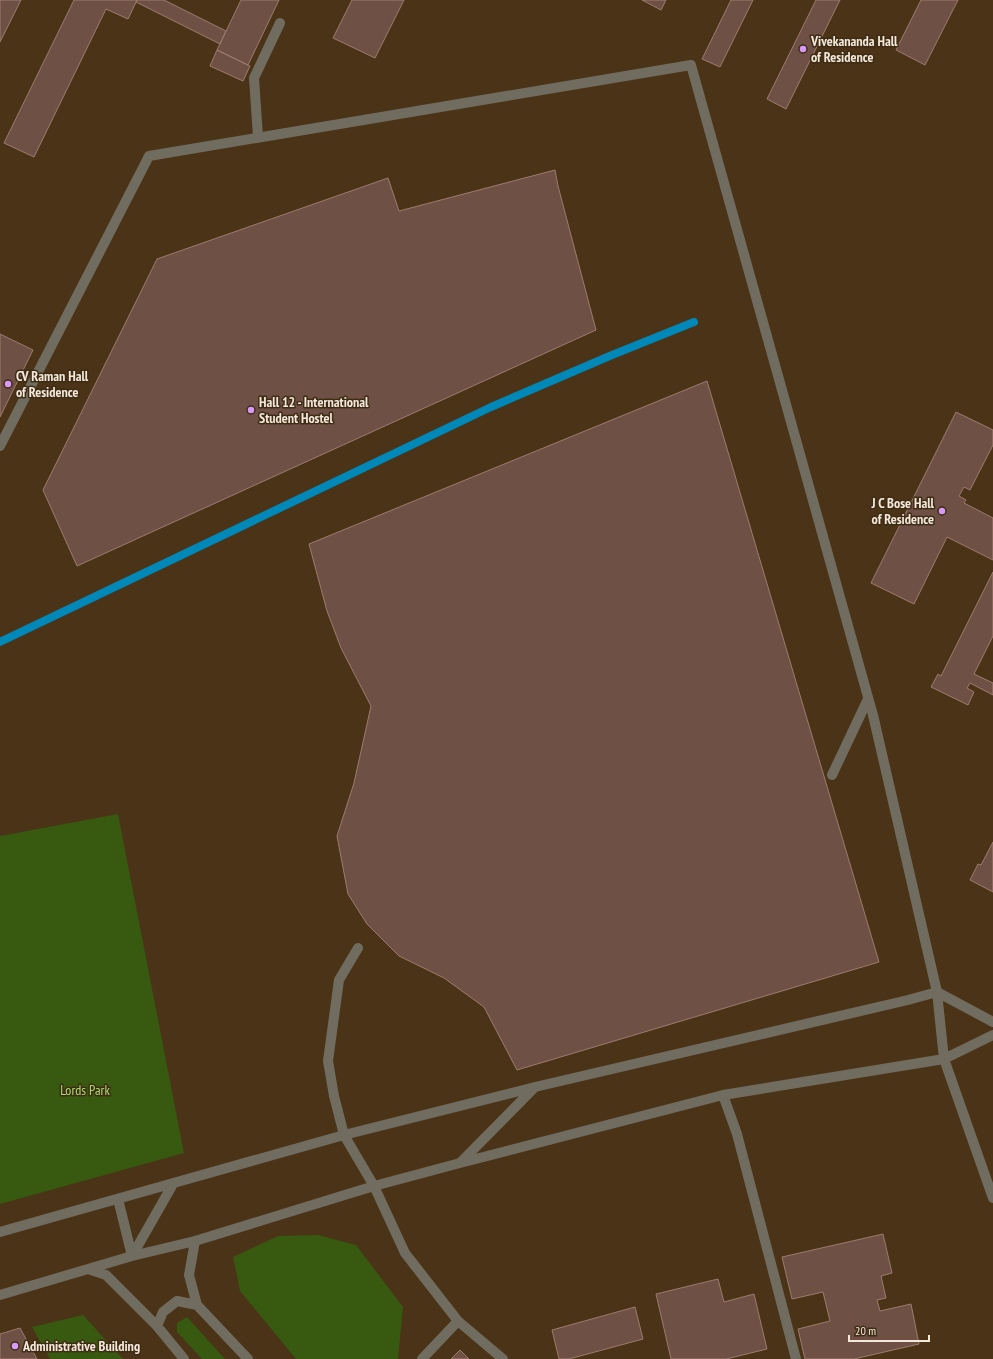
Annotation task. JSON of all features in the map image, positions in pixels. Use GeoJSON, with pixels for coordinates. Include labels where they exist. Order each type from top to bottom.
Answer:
{"type":"FeatureCollection","features":[{"type":"Feature","properties":{"kind":"street"},"geometry":{"type":"LineString","coordinates":[[258,137],[254,78],[280,23]]}},
{"type":"Feature","properties":{"kind":"street"},"geometry":{"type":"LineString","coordinates":[[0,446],[149,156],[691,65],[868,699],[937,992],[944,1059],[993,1198]]}},
{"type":"Feature","properties":{"kind":"street"},"geometry":{"type":"LineString","coordinates":[[832,775],[868,699]]}},
{"type":"Feature","properties":{"kind":"street"},"geometry":{"type":"LineString","coordinates":[[358,948],[339,980],[328,1061],[334,1096],[344,1135],[374,1186],[405,1253],[458,1321],[503,1359]]}},
{"type":"Feature","properties":{"kind":"street"},"geometry":{"type":"LineString","coordinates":[[0,1232],[344,1135],[535,1086],[937,992],[993,1022]]}},
{"type":"Feature","properties":{"kind":"street"},"geometry":{"type":"LineString","coordinates":[[0,1295],[132,1256],[195,1241],[374,1186],[460,1163],[723,1095],[944,1059],[993,1035]]}},
{"type":"Feature","properties":{"kind":"street"},"geometry":{"type":"LineString","coordinates":[[460,1163],[535,1086]]}},
{"type":"Feature","properties":{"kind":"street"},"geometry":{"type":"LineString","coordinates":[[723,1095],[737,1134],[796,1359]]}},
{"type":"Feature","properties":{"kind":"street"},"geometry":{"type":"LineString","coordinates":[[132,1256],[173,1184]]}},
{"type":"Feature","properties":{"kind":"street"},"geometry":{"type":"LineString","coordinates":[[118,1199],[132,1256]]}},
{"type":"Feature","properties":{"kind":"street"},"geometry":{"type":"LineString","coordinates":[[195,1241],[189,1275],[197,1305],[248,1359]]}},
{"type":"Feature","properties":{"kind":"street"},"geometry":{"type":"LineString","coordinates":[[88,1269],[106,1275],[157,1326],[184,1359]]}},
{"type":"Feature","properties":{"kind":"street"},"geometry":{"type":"LineString","coordinates":[[157,1326],[163,1312],[177,1301],[197,1305]]}},
{"type":"Feature","properties":{"kind":"street"},"geometry":{"type":"LineString","coordinates":[[422,1359],[458,1321]]}},
{"type":"Feature","properties":{"kind":"shaded area"},"geometry":{"type":"Polygon","coordinates":[[[0,0],[993,0],[993,1359],[0,1359],[0,0]]]}},
{"type":"Feature","properties":{"kind":"green space","name":"Lords Park"},"geometry":{"type":"Polygon","coordinates":[[[118,814],[184,1153],[0,1204],[0,836],[118,814]]]}},
{"type":"Feature","properties":{"kind":"green space"},"geometry":{"type":"Polygon","coordinates":[[[318,1235],[356,1245],[403,1307],[398,1359],[296,1359],[240,1291],[233,1257],[278,1236],[318,1235]]]}},
{"type":"Feature","properties":{"kind":"green space"},"geometry":{"type":"Polygon","coordinates":[[[83,1315],[123,1359],[50,1359],[32,1327],[83,1315]]]}},
{"type":"Feature","properties":{"kind":"green space"},"geometry":{"type":"Polygon","coordinates":[[[187,1317],[225,1359],[202,1359],[177,1332],[177,1323],[187,1317]]]}},
{"type":"Feature","properties":{"kind":"building"},"geometry":{"type":"Polygon","coordinates":[[[0,0],[21,0],[0,42],[0,0]]]}},
{"type":"Feature","properties":{"kind":"building"},"geometry":{"type":"Polygon","coordinates":[[[74,0],[137,0],[128,19],[106,9],[34,157],[4,143],[74,0]]]}},
{"type":"Feature","properties":{"kind":"building"},"geometry":{"type":"Polygon","coordinates":[[[137,0],[164,0],[226,31],[220,44],[136,2],[137,0]]]}},
{"type":"Feature","properties":{"kind":"building"},"geometry":{"type":"Polygon","coordinates":[[[241,0],[279,0],[248,65],[217,50],[241,0]]]}},
{"type":"Feature","properties":{"kind":"building"},"geometry":{"type":"Polygon","coordinates":[[[352,0],[404,0],[375,58],[333,38],[352,0]]]}},
{"type":"Feature","properties":{"kind":"building"},"geometry":{"type":"Polygon","coordinates":[[[642,0],[666,0],[661,10],[642,0]]]}},
{"type":"Feature","properties":{"kind":"building"},"geometry":{"type":"Polygon","coordinates":[[[731,0],[753,0],[720,67],[702,59],[731,0]]]}},
{"type":"Feature","properties":{"kind":"building","name":"Vivekananda Hall of Residence"},"geometry":{"type":"Polygon","coordinates":[[[816,0],[840,0],[786,109],[767,99],[816,0]]]}},
{"type":"Feature","properties":{"kind":"building","name":"Vivekananda Hall of Residence"},"geometry":{"type":"Polygon","coordinates":[[[921,0],[958,0],[925,65],[896,50],[921,0]]]}},
{"type":"Feature","properties":{"kind":"building"},"geometry":{"type":"Polygon","coordinates":[[[217,50],[250,66],[243,81],[210,66],[217,50]]]}},
{"type":"Feature","properties":{"kind":"building","name":"Hall 12 - International Student Hostel"},"geometry":{"type":"Polygon","coordinates":[[[555,170],[596,330],[77,566],[43,490],[157,259],[388,178],[399,211],[555,170]]]}},
{"type":"Feature","properties":{"kind":"building","name":"CV Raman Hall of Residence"},"geometry":{"type":"Polygon","coordinates":[[[0,334],[33,350],[0,417],[0,334]]]}},
{"type":"Feature","properties":{"kind":"building"},"geometry":{"type":"Polygon","coordinates":[[[707,381],[879,962],[517,1070],[484,1007],[444,978],[399,956],[367,924],[348,894],[337,836],[354,783],[371,706],[341,648],[327,611],[309,544],[707,381]]]}},
{"type":"Feature","properties":{"kind":"building","name":"J C Bose Hall of Residence"},"geometry":{"type":"Polygon","coordinates":[[[956,412],[993,430],[993,445],[970,490],[964,487],[959,496],[966,500],[964,503],[993,518],[993,560],[947,537],[914,604],[871,583],[956,412]]]}},
{"type":"Feature","properties":{"kind":"building"},"geometry":{"type":"Polygon","coordinates":[[[993,572],[993,636],[974,674],[993,683],[993,695],[970,683],[967,688],[974,692],[968,705],[931,687],[938,674],[941,676],[993,572]]]}},
{"type":"Feature","properties":{"kind":"building"},"geometry":{"type":"Polygon","coordinates":[[[993,842],[993,892],[970,880],[978,864],[981,865],[993,842]]]}},
{"type":"Feature","properties":{"kind":"building"},"geometry":{"type":"Polygon","coordinates":[[[883,1234],[892,1273],[881,1276],[886,1298],[877,1300],[880,1311],[911,1304],[919,1344],[854,1359],[805,1359],[798,1329],[830,1321],[823,1292],[792,1299],[782,1257],[883,1234]]]}},
{"type":"Feature","properties":{"kind":"building"},"geometry":{"type":"Polygon","coordinates":[[[718,1279],[724,1302],[754,1294],[767,1349],[726,1359],[671,1359],[656,1294],[718,1279]]]}},
{"type":"Feature","properties":{"kind":"building"},"geometry":{"type":"Polygon","coordinates":[[[635,1307],[643,1339],[569,1359],[559,1359],[552,1330],[635,1307]]]}},
{"type":"Feature","properties":{"kind":"building","name":"Administrative Building"},"geometry":{"type":"Polygon","coordinates":[[[20,1328],[37,1359],[0,1359],[0,1334],[20,1328]]]}},
{"type":"Feature","properties":{"kind":"building"},"geometry":{"type":"Polygon","coordinates":[[[460,1350],[469,1359],[451,1359],[460,1350]]]}},
{"type":"Feature","properties":{"kind":"waterway"},"geometry":{"type":"LineString","coordinates":[[0,642],[491,407],[612,355],[694,322]]}},
{"type":"Feature","properties":{"kind":"place","name":"Vivekananda Hall of Residence"},"geometry":{"type":"Point","coordinates":[803,49]}},
{"type":"Feature","properties":{"kind":"place","name":"CV Raman Hall of Residence"},"geometry":{"type":"Point","coordinates":[8,384]}},
{"type":"Feature","properties":{"kind":"place","name":"Hall 12 - International Student Hostel"},"geometry":{"type":"Point","coordinates":[251,410]}},
{"type":"Feature","properties":{"kind":"place","name":"J C Bose Hall of Residence"},"geometry":{"type":"Point","coordinates":[942,511]}},
{"type":"Feature","properties":{"kind":"place","name":"Administrative Building"},"geometry":{"type":"Point","coordinates":[15,1346]}}]}
